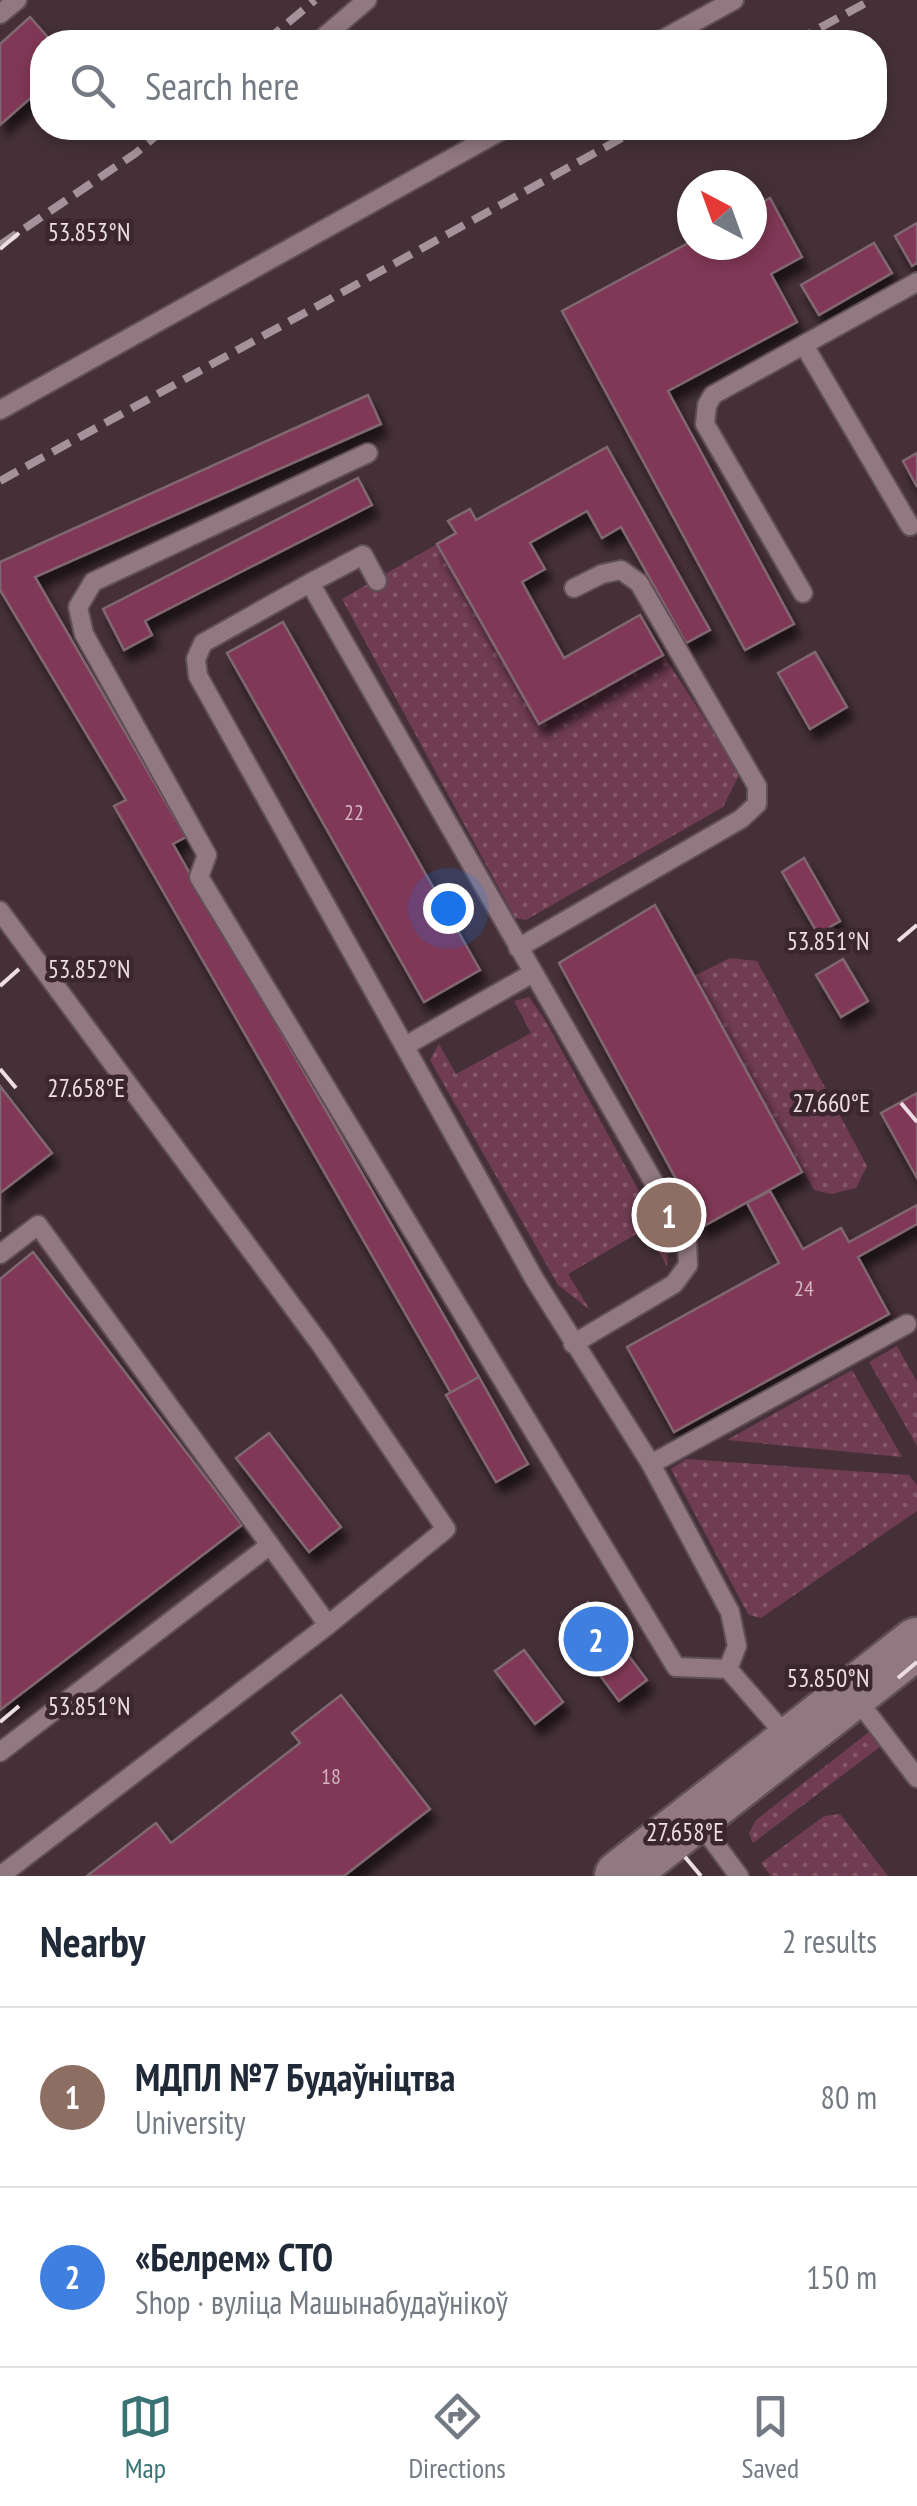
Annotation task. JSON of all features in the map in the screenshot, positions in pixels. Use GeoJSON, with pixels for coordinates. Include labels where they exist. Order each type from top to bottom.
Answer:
{"type":"FeatureCollection","features":[{"type":"Feature","properties":{"kind":"main road"},"geometry":{"type":"LineString","coordinates":[[620,1876],[917,1642]]}},
{"type":"Feature","properties":{"kind":"lane"},"geometry":{"type":"LineString","coordinates":[[0,14],[16,0]]}},
{"type":"Feature","properties":{"kind":"lane"},"geometry":{"type":"LineString","coordinates":[[332,30],[367,0]]}},
{"type":"Feature","properties":{"kind":"lane"},"geometry":{"type":"LineString","coordinates":[[680,30],[734,0]]}},
{"type":"Feature","properties":{"kind":"lane"},"geometry":{"type":"LineString","coordinates":[[0,410],[484,140]]}},
{"type":"Feature","properties":{"kind":"lane"},"geometry":{"type":"LineString","coordinates":[[804,593],[706,424],[706,405],[713,395],[917,282]]}},
{"type":"Feature","properties":{"kind":"lane"},"geometry":{"type":"LineString","coordinates":[[804,345],[910,526]]}},
{"type":"Feature","properties":{"kind":"lane"},"geometry":{"type":"LineString","coordinates":[[368,453],[93,582],[78,608],[84,634],[207,855],[199,877],[676,1667],[728,1670],[791,1742]]}},
{"type":"Feature","properties":{"kind":"lane"},"geometry":{"type":"LineString","coordinates":[[377,580],[363,555],[310,582],[203,643],[196,659],[198,676],[573,1344],[651,1464],[730,1612],[738,1646],[728,1670]]}},
{"type":"Feature","properties":{"kind":"lane"},"geometry":{"type":"LineString","coordinates":[[518,948],[740,819],[756,804],[757,786],[640,583],[621,570],[602,574],[574,588]]}},
{"type":"Feature","properties":{"kind":"lane"},"geometry":{"type":"LineString","coordinates":[[310,582],[687,1240],[688,1265],[674,1284],[573,1344]]}},
{"type":"Feature","properties":{"kind":"lane"},"geometry":{"type":"LineString","coordinates":[[0,911],[321,1345],[446,1529],[0,1876]]}},
{"type":"Feature","properties":{"kind":"lane"},"geometry":{"type":"LineString","coordinates":[[405,1046],[533,973]]}},
{"type":"Feature","properties":{"kind":"lane"},"geometry":{"type":"LineString","coordinates":[[0,1254],[38,1225],[328,1624]]}},
{"type":"Feature","properties":{"kind":"lane"},"geometry":{"type":"LineString","coordinates":[[651,1464],[907,1324]]}},
{"type":"Feature","properties":{"kind":"lane"},"geometry":{"type":"LineString","coordinates":[[0,1752],[270,1545]]}},
{"type":"Feature","properties":{"kind":"lane"},"geometry":{"type":"LineString","coordinates":[[852,1694],[917,1778]]}},
{"type":"Feature","properties":{"kind":"lane"},"geometry":{"type":"LineString","coordinates":[[696,1817],[738,1876]]}},
{"type":"Feature","properties":{"kind":"shaded area"},"geometry":{"type":"Polygon","coordinates":[[[437,544],[539,724],[663,655],[740,773],[723,807],[526,920],[515,918],[342,599],[437,544]]]}},
{"type":"Feature","properties":{"kind":"shaded area"},"geometry":{"type":"Polygon","coordinates":[[[730,958],[757,961],[867,1166],[856,1188],[831,1194],[814,1190],[694,976],[730,958]]]}},
{"type":"Feature","properties":{"kind":"shaded area"},"geometry":{"type":"Polygon","coordinates":[[[529,997],[668,1244],[667,1266],[645,1229],[568,1274],[590,1310],[558,1285],[430,1060],[439,1044],[456,1074],[531,1033],[514,1001],[529,997]]]}},
{"type":"Feature","properties":{"kind":"shaded area"},"geometry":{"type":"Polygon","coordinates":[[[897,1346],[917,1382],[917,1446],[869,1362],[897,1346]]]}},
{"type":"Feature","properties":{"kind":"shaded area"},"geometry":{"type":"Polygon","coordinates":[[[852,1370],[902,1457],[727,1440],[852,1370]]]}},
{"type":"Feature","properties":{"kind":"shaded area"},"geometry":{"type":"Polygon","coordinates":[[[686,1459],[909,1475],[917,1485],[917,1511],[761,1618],[749,1615],[671,1469],[686,1459]]]}},
{"type":"Feature","properties":{"kind":"shaded area"},"geometry":{"type":"Polygon","coordinates":[[[869,1732],[881,1746],[753,1843],[749,1833],[756,1820],[869,1732]]]}},
{"type":"Feature","properties":{"kind":"shaded area"},"geometry":{"type":"Polygon","coordinates":[[[840,1814],[888,1876],[771,1876],[761,1863],[824,1816],[840,1814]]]}},
{"type":"Feature","properties":{"kind":"building"},"geometry":{"type":"Polygon","coordinates":[[[30,17],[41,30],[30,30],[30,99],[0,125],[0,44],[30,17]]]}},
{"type":"Feature","properties":{"kind":"building"},"geometry":{"type":"Polygon","coordinates":[[[770,198],[802,257],[771,274],[797,322],[668,391],[794,624],[745,650],[562,311],[677,249],[677,260],[767,260],[770,198]]]}},
{"type":"Feature","properties":{"kind":"building"},"geometry":{"type":"Polygon","coordinates":[[[917,223],[917,263],[912,266],[895,236],[917,223]]]}},
{"type":"Feature","properties":{"kind":"building"},"geometry":{"type":"Polygon","coordinates":[[[874,243],[892,273],[819,315],[801,285],[874,243]]]}},
{"type":"Feature","properties":{"kind":"building"},"geometry":{"type":"Polygon","coordinates":[[[368,395],[381,424],[35,577],[186,837],[173,844],[479,1377],[451,1393],[114,806],[126,800],[0,590],[0,562],[368,395]]]}},
{"type":"Feature","properties":{"kind":"building"},"geometry":{"type":"Polygon","coordinates":[[[607,447],[710,630],[686,643],[621,527],[602,538],[587,511],[530,543],[545,569],[522,582],[564,658],[640,615],[663,655],[539,724],[437,544],[456,533],[448,521],[470,509],[476,520],[607,447]]]}},
{"type":"Feature","properties":{"kind":"building"},"geometry":{"type":"Polygon","coordinates":[[[917,453],[917,487],[903,461],[917,453]]]}},
{"type":"Feature","properties":{"kind":"building"},"geometry":{"type":"Polygon","coordinates":[[[358,478],[372,505],[145,621],[152,635],[124,650],[103,609],[358,478]]]}},
{"type":"Feature","properties":{"kind":"building"},"geometry":{"type":"Polygon","coordinates":[[[283,622],[480,970],[424,1002],[227,653],[283,622]]]}},
{"type":"Feature","properties":{"kind":"building"},"geometry":{"type":"Polygon","coordinates":[[[815,652],[847,707],[810,729],[778,673],[815,652]]]}},
{"type":"Feature","properties":{"kind":"building"},"geometry":{"type":"Polygon","coordinates":[[[804,858],[840,921],[818,934],[782,872],[804,858]]]}},
{"type":"Feature","properties":{"kind":"building"},"geometry":{"type":"Polygon","coordinates":[[[655,905],[802,1172],[702,1227],[559,963],[655,905]]]}},
{"type":"Feature","properties":{"kind":"building"},"geometry":{"type":"Polygon","coordinates":[[[843,959],[868,1001],[841,1017],[816,975],[843,959]]]}},
{"type":"Feature","properties":{"kind":"building"},"geometry":{"type":"Polygon","coordinates":[[[0,1086],[52,1153],[0,1193],[0,1086]]]}},
{"type":"Feature","properties":{"kind":"building"},"geometry":{"type":"Polygon","coordinates":[[[917,1093],[917,1178],[881,1113],[917,1093]]]}},
{"type":"Feature","properties":{"kind":"building"},"geometry":{"type":"Polygon","coordinates":[[[770,1191],[803,1249],[841,1228],[849,1242],[917,1205],[917,1224],[858,1257],[889,1314],[674,1432],[627,1347],[779,1263],[747,1203],[770,1191]]]}},
{"type":"Feature","properties":{"kind":"building"},"geometry":{"type":"Polygon","coordinates":[[[33,1252],[242,1525],[0,1710],[0,1279],[33,1252]]]}},
{"type":"Feature","properties":{"kind":"building"},"geometry":{"type":"Polygon","coordinates":[[[479,1377],[528,1464],[496,1482],[446,1395],[479,1377]]]}},
{"type":"Feature","properties":{"kind":"building"},"geometry":{"type":"Polygon","coordinates":[[[269,1433],[341,1527],[309,1552],[236,1458],[269,1433]]]}},
{"type":"Feature","properties":{"kind":"building"},"geometry":{"type":"Polygon","coordinates":[[[588,1602],[647,1680],[619,1701],[561,1623],[588,1602]]]}},
{"type":"Feature","properties":{"kind":"building"},"geometry":{"type":"Polygon","coordinates":[[[524,1650],[563,1702],[535,1724],[495,1671],[524,1650]]]}},
{"type":"Feature","properties":{"kind":"building"},"geometry":{"type":"Polygon","coordinates":[[[341,1695],[430,1809],[344,1876],[87,1876],[156,1823],[171,1843],[300,1743],[292,1733],[341,1695]]]}},
{"type":"Feature","properties":{"kind":"railway"},"geometry":{"type":"LineString","coordinates":[[279,30],[315,0]]}},
{"type":"Feature","properties":{"kind":"railway"},"geometry":{"type":"LineString","coordinates":[[816,30],[871,0]]}},
{"type":"Feature","properties":{"kind":"railway"},"geometry":{"type":"LineString","coordinates":[[0,245],[151,140]]}},
{"type":"Feature","properties":{"kind":"railway"},"geometry":{"type":"LineString","coordinates":[[0,481],[618,140]]}},
{"type":"Feature","properties":{"kind":"place","name":"МДПЛ №7 Будаўніцтва"},"geometry":{"type":"Point","coordinates":[669,1215]}},
{"type":"Feature","properties":{"kind":"place","name":"«Белрем» СТО"},"geometry":{"type":"Point","coordinates":[596,1639]}}]}
